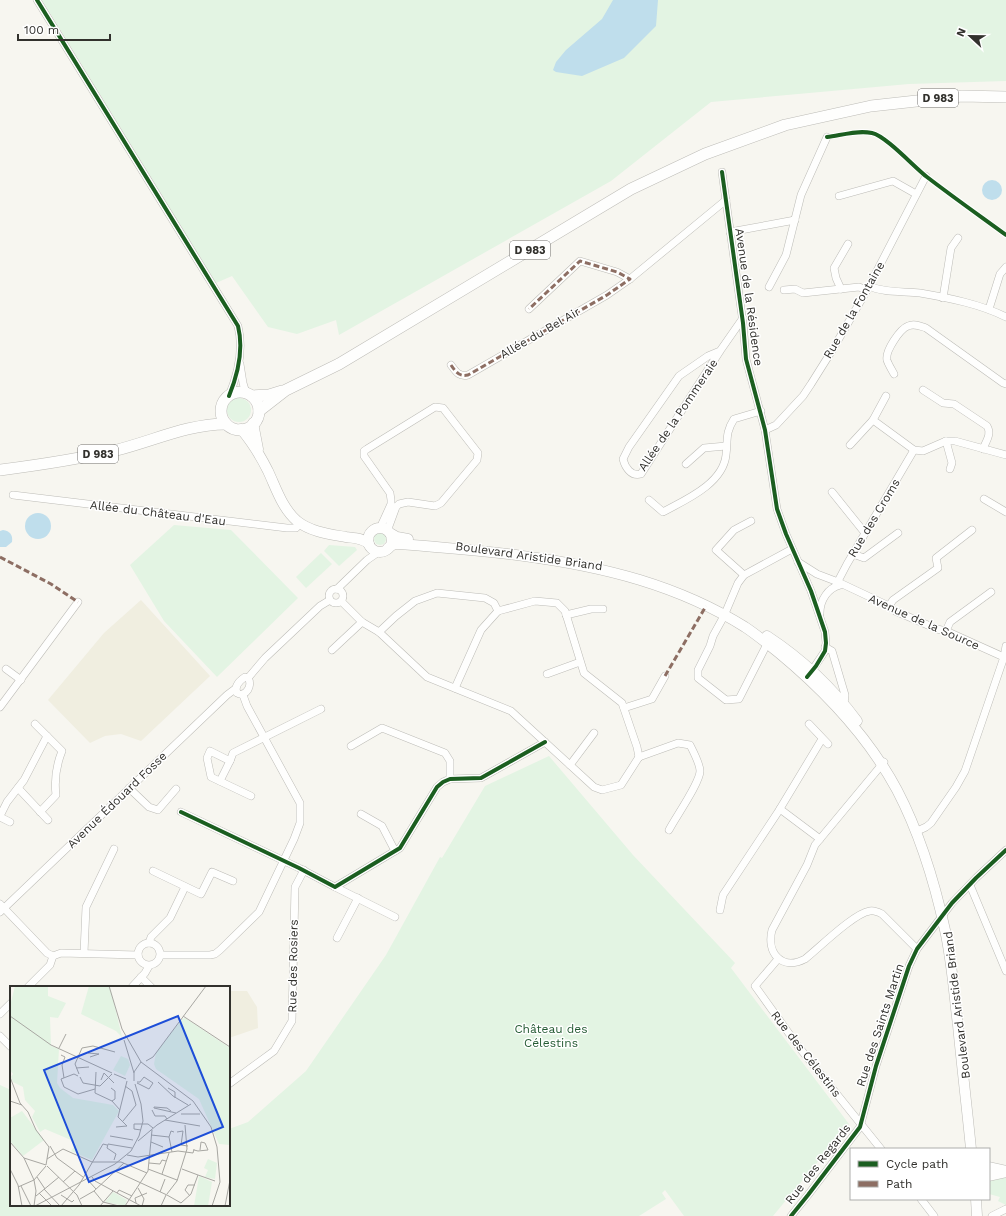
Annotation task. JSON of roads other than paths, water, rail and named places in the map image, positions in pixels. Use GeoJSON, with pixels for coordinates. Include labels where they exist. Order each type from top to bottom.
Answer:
{"type":"FeatureCollection","features":[{"type":"Feature","properties":{"kind":"main road","name":"D 983"},"geometry":{"type":"LineString","coordinates":[[249,394],[269,395],[286,390],[339,364],[631,189],[705,154],[785,125],[871,106],[962,96],[1006,96]]}},
{"type":"Feature","properties":{"kind":"main road","name":"D 983"},"geometry":{"type":"LineString","coordinates":[[259,411],[286,390]]}},
{"type":"Feature","properties":{"kind":"main road"},"geometry":{"type":"LineString","coordinates":[[240,391],[249,394],[255,400],[259,411],[257,417],[248,428],[231,428],[223,420],[220,410],[224,402],[229,396],[240,391]]}},
{"type":"Feature","properties":{"kind":"main road","name":"D 983"},"geometry":{"type":"LineString","coordinates":[[194,427],[220,410]]}},
{"type":"Feature","properties":{"kind":"main road","name":"Boulevard Aristide Briand"},"geometry":{"type":"LineString","coordinates":[[253,423],[259,453]]}},
{"type":"Feature","properties":{"kind":"main road","name":"D 983"},"geometry":{"type":"LineString","coordinates":[[0,470],[70,460],[117,450],[194,427],[226,424]]}},
{"type":"Feature","properties":{"kind":"main road","name":"Boulevard Aristide Briand"},"geometry":{"type":"LineString","coordinates":[[241,429],[259,453],[284,506],[292,516],[301,523],[317,531],[330,535],[364,540],[377,547],[396,544],[424,546],[536,558],[585,567],[655,585],[746,623],[784,648],[810,674],[884,763]]}},
{"type":"Feature","properties":{"kind":"main road","name":"Boulevard Aristide Briand"},"geometry":{"type":"LineString","coordinates":[[317,531],[365,534],[382,531],[400,538],[550,557],[611,568],[666,586],[725,614],[751,631],[844,700],[884,763],[917,832],[944,914],[971,1148]]}},
{"type":"Feature","properties":{"kind":"main road"},"geometry":{"type":"LineString","coordinates":[[382,531],[392,541],[377,547],[369,538],[382,531]]}},
{"type":"Feature","properties":{"kind":"main road"},"geometry":{"type":"LineString","coordinates":[[990,1171],[1006,1171]]}},
{"type":"Feature","properties":{"kind":"main road"},"geometry":{"type":"LineString","coordinates":[[976,1200],[978,1216]]}},
{"type":"Feature","properties":{"kind":"street"},"geometry":{"type":"LineString","coordinates":[[37,0],[238,326],[241,346],[240,360],[229,396]]}},
{"type":"Feature","properties":{"kind":"street"},"geometry":{"type":"LineString","coordinates":[[769,286],[786,255],[801,195],[827,137]]}},
{"type":"Feature","properties":{"kind":"street","name":"Avenue de la Résidence"},"geometry":{"type":"LineString","coordinates":[[722,172],[743,318],[746,359],[765,430],[777,509],[820,614],[825,632],[825,647],[823,655],[810,674]]}},
{"type":"Feature","properties":{"kind":"street","name":"Rue de la Fontaine"},"geometry":{"type":"LineString","coordinates":[[765,430],[776,425],[803,396],[833,349],[868,288],[926,176]]}},
{"type":"Feature","properties":{"kind":"street"},"geometry":{"type":"LineString","coordinates":[[839,196],[893,181],[916,194]]}},
{"type":"Feature","properties":{"kind":"street"},"geometry":{"type":"LineString","coordinates":[[529,309],[580,260],[617,272],[630,279],[726,200]]}},
{"type":"Feature","properties":{"kind":"street"},"geometry":{"type":"LineString","coordinates":[[730,232],[795,220]]}},
{"type":"Feature","properties":{"kind":"street"},"geometry":{"type":"LineString","coordinates":[[943,298],[951,248],[958,238]]}},
{"type":"Feature","properties":{"kind":"street"},"geometry":{"type":"LineString","coordinates":[[841,289],[836,278],[834,268],[848,244]]}},
{"type":"Feature","properties":{"kind":"street"},"geometry":{"type":"LineString","coordinates":[[989,308],[1000,274],[1006,267]]}},
{"type":"Feature","properties":{"kind":"street","name":"Allée du Bel Air"},"geometry":{"type":"LineString","coordinates":[[451,365],[459,375],[468,375],[630,279]]}},
{"type":"Feature","properties":{"kind":"street"},"geometry":{"type":"LineString","coordinates":[[784,290],[795,289],[803,293],[859,287],[920,293],[989,308],[1006,317]]}},
{"type":"Feature","properties":{"kind":"street","name":"Allée de la Pommeraie"},"geometry":{"type":"LineString","coordinates":[[720,351],[708,356],[679,376],[629,447],[623,459],[625,466],[631,472],[637,475],[641,474],[743,318]]}},
{"type":"Feature","properties":{"kind":"street"},"geometry":{"type":"LineString","coordinates":[[894,374],[887,359],[889,348],[901,331],[908,325],[916,324],[926,328],[1006,384]]}},
{"type":"Feature","properties":{"kind":"street"},"geometry":{"type":"LineString","coordinates":[[240,360],[243,384],[249,394]]}},
{"type":"Feature","properties":{"kind":"street"},"geometry":{"type":"LineString","coordinates":[[924,390],[943,403],[954,404],[987,426],[989,434],[983,449]]}},
{"type":"Feature","properties":{"kind":"street"},"geometry":{"type":"LineString","coordinates":[[850,445],[873,420],[886,396]]}},
{"type":"Feature","properties":{"kind":"street"},"geometry":{"type":"LineString","coordinates":[[435,407],[443,408],[478,453],[477,460],[441,504],[435,506],[403,502],[396,507],[389,526],[382,531],[383,522],[391,500],[390,493],[364,456],[364,451],[435,407]]}},
{"type":"Feature","properties":{"kind":"street"},"geometry":{"type":"LineString","coordinates":[[649,500],[663,512],[701,491],[717,475],[723,464],[726,456],[728,428],[734,419],[761,412]]}},
{"type":"Feature","properties":{"kind":"street"},"geometry":{"type":"LineString","coordinates":[[873,420],[914,450],[923,451],[946,441],[955,441],[1006,455]]}},
{"type":"Feature","properties":{"kind":"street"},"geometry":{"type":"LineString","coordinates":[[946,441],[952,463],[950,469]]}},
{"type":"Feature","properties":{"kind":"street"},"geometry":{"type":"LineString","coordinates":[[686,464],[704,448],[726,446]]}},
{"type":"Feature","properties":{"kind":"street","name":"Rue des Croms"},"geometry":{"type":"LineString","coordinates":[[835,587],[914,450]]}},
{"type":"Feature","properties":{"kind":"street"},"geometry":{"type":"LineString","coordinates":[[832,492],[865,533]]}},
{"type":"Feature","properties":{"kind":"street","name":"Allée du Château d'Eau"},"geometry":{"type":"LineString","coordinates":[[13,495],[287,528],[296,528],[301,523]]}},
{"type":"Feature","properties":{"kind":"street"},"geometry":{"type":"LineString","coordinates":[[984,499],[1006,512]]}},
{"type":"Feature","properties":{"kind":"street"},"geometry":{"type":"LineString","coordinates":[[744,575],[716,550],[734,530],[751,521]]}},
{"type":"Feature","properties":{"kind":"street"},"geometry":{"type":"LineString","coordinates":[[889,606],[894,600],[938,568],[936,558],[972,530]]}},
{"type":"Feature","properties":{"kind":"street"},"geometry":{"type":"LineString","coordinates":[[853,554],[864,558],[898,533]]}},
{"type":"Feature","properties":{"kind":"street"},"geometry":{"type":"LineString","coordinates":[[342,601],[335,604],[330,600],[329,595],[366,560],[377,547]]}},
{"type":"Feature","properties":{"kind":"street"},"geometry":{"type":"LineString","coordinates":[[767,644],[739,699],[726,700],[698,678],[698,670],[738,583],[744,575],[792,548]]}},
{"type":"Feature","properties":{"kind":"street"},"geometry":{"type":"LineString","coordinates":[[798,562],[817,574]]}},
{"type":"Feature","properties":{"kind":"street"},"geometry":{"type":"LineString","coordinates":[[809,588],[809,576],[812,573],[817,574]]}},
{"type":"Feature","properties":{"kind":"street","name":"Avenue de la Source"},"geometry":{"type":"LineString","coordinates":[[817,574],[829,579],[835,587],[889,606],[936,629],[946,631],[1005,658]]}},
{"type":"Feature","properties":{"kind":"street"},"geometry":{"type":"LineString","coordinates":[[820,614],[821,603],[835,587],[832,586],[829,579]]}},
{"type":"Feature","properties":{"kind":"street","name":"Avenue de la Source"},"geometry":{"type":"LineString","coordinates":[[809,588],[814,594],[819,595],[835,587]]}},
{"type":"Feature","properties":{"kind":"street"},"geometry":{"type":"LineString","coordinates":[[337,589],[342,593],[342,601],[362,622],[379,632],[427,677],[510,711],[594,787],[602,790],[621,784],[638,757],[637,747],[622,704],[584,673],[565,611],[557,604],[535,600],[498,611],[481,630],[455,688]]}},
{"type":"Feature","properties":{"kind":"street"},"geometry":{"type":"LineString","coordinates":[[946,631],[950,622],[991,592]]}},
{"type":"Feature","properties":{"kind":"street"},"geometry":{"type":"LineString","coordinates":[[379,632],[415,601],[437,593],[485,598],[494,603],[498,611]]}},
{"type":"Feature","properties":{"kind":"street"},"geometry":{"type":"LineString","coordinates":[[243,695],[247,692],[250,684],[248,678],[254,668],[320,606],[330,600]]}},
{"type":"Feature","properties":{"kind":"street"},"geometry":{"type":"LineString","coordinates":[[0,707],[78,602]]}},
{"type":"Feature","properties":{"kind":"street"},"geometry":{"type":"LineString","coordinates":[[566,615],[591,608],[603,610]]}},
{"type":"Feature","properties":{"kind":"street"},"geometry":{"type":"LineString","coordinates":[[332,650],[362,622]]}},
{"type":"Feature","properties":{"kind":"street"},"geometry":{"type":"LineString","coordinates":[[917,832],[931,823],[961,778],[971,756],[1005,658],[1006,646]]}},
{"type":"Feature","properties":{"kind":"street"},"geometry":{"type":"LineString","coordinates":[[825,647],[832,651],[844,700]]}},
{"type":"Feature","properties":{"kind":"street"},"geometry":{"type":"LineString","coordinates":[[547,674],[580,662]]}},
{"type":"Feature","properties":{"kind":"street"},"geometry":{"type":"LineString","coordinates":[[6,669],[21,680]]}},
{"type":"Feature","properties":{"kind":"street"},"geometry":{"type":"LineString","coordinates":[[624,708],[652,699],[665,676]]}},
{"type":"Feature","properties":{"kind":"street"},"geometry":{"type":"LineString","coordinates":[[243,695],[237,693],[235,690],[237,684],[241,680],[245,677],[248,678]]}},
{"type":"Feature","properties":{"kind":"street","name":"Avenue Édouard Fosse"},"geometry":{"type":"LineString","coordinates":[[2,908],[130,788],[226,695],[235,690]]}},
{"type":"Feature","properties":{"kind":"street"},"geometry":{"type":"LineString","coordinates":[[160,955],[215,954],[259,912],[299,827],[300,803],[247,706],[243,695]]}},
{"type":"Feature","properties":{"kind":"street"},"geometry":{"type":"LineString","coordinates":[[220,781],[233,753],[321,709]]}},
{"type":"Feature","properties":{"kind":"street"},"geometry":{"type":"LineString","coordinates":[[35,724],[62,751],[56,770],[56,795],[40,812]]}},
{"type":"Feature","properties":{"kind":"street"},"geometry":{"type":"LineString","coordinates":[[720,910],[723,895],[825,741],[809,724]]}},
{"type":"Feature","properties":{"kind":"street"},"geometry":{"type":"LineString","coordinates":[[351,746],[382,728],[445,753],[450,761],[450,779]]}},
{"type":"Feature","properties":{"kind":"street"},"geometry":{"type":"LineString","coordinates":[[570,765],[594,733]]}},
{"type":"Feature","properties":{"kind":"street"},"geometry":{"type":"LineString","coordinates":[[10,822],[0,817],[7,802],[24,780],[47,736]]}},
{"type":"Feature","properties":{"kind":"street"},"geometry":{"type":"LineString","coordinates":[[335,887],[400,848],[437,787],[443,782],[450,779],[481,778],[545,742]]}},
{"type":"Feature","properties":{"kind":"street"},"geometry":{"type":"LineString","coordinates":[[638,757],[678,743],[690,745],[694,751],[700,771],[696,782],[669,830]]}},
{"type":"Feature","properties":{"kind":"street"},"geometry":{"type":"LineString","coordinates":[[230,761],[210,751],[207,758],[211,777],[251,796]]}},
{"type":"Feature","properties":{"kind":"street"},"geometry":{"type":"LineString","coordinates":[[884,763],[815,846],[807,865],[772,930],[770,947],[778,959],[794,963],[805,959],[839,930],[868,911],[875,910],[882,914],[917,949]]}},
{"type":"Feature","properties":{"kind":"street"},"geometry":{"type":"LineString","coordinates":[[18,788],[48,820]]}},
{"type":"Feature","properties":{"kind":"street"},"geometry":{"type":"LineString","coordinates":[[130,788],[149,807],[158,810],[176,789]]}},
{"type":"Feature","properties":{"kind":"street"},"geometry":{"type":"LineString","coordinates":[[780,809],[820,839]]}},
{"type":"Feature","properties":{"kind":"street"},"geometry":{"type":"LineString","coordinates":[[181,812],[304,870],[395,917]]}},
{"type":"Feature","properties":{"kind":"street"},"geometry":{"type":"LineString","coordinates":[[362,814],[382,826],[395,851]]}},
{"type":"Feature","properties":{"kind":"street"},"geometry":{"type":"LineString","coordinates":[[84,953],[86,907],[114,849]]}},
{"type":"Feature","properties":{"kind":"street","name":"Rue des Saints Martin"},"geometry":{"type":"LineString","coordinates":[[861,1124],[876,1066],[909,966],[917,949],[952,903],[1006,850]]}},
{"type":"Feature","properties":{"kind":"street","name":"Rue des Rosiers"},"geometry":{"type":"LineString","coordinates":[[230,1083],[274,1051],[292,1021],[296,887],[304,870]]}},
{"type":"Feature","properties":{"kind":"street"},"geometry":{"type":"LineString","coordinates":[[153,871],[201,894],[212,872],[233,881]]}},
{"type":"Feature","properties":{"kind":"street"},"geometry":{"type":"LineString","coordinates":[[970,885],[1006,971]]}},
{"type":"Feature","properties":{"kind":"street"},"geometry":{"type":"LineString","coordinates":[[149,943],[151,937],[170,918],[185,887]]}},
{"type":"Feature","properties":{"kind":"street"},"geometry":{"type":"LineString","coordinates":[[337,938],[358,898]]}},
{"type":"Feature","properties":{"kind":"street"},"geometry":{"type":"LineString","coordinates":[[2,908],[47,953],[53,956],[61,953],[138,954]]}},
{"type":"Feature","properties":{"kind":"street"},"geometry":{"type":"LineString","coordinates":[[133,986],[149,966],[158,961],[160,955],[158,948],[156,945],[149,943],[140,948],[138,954],[143,964],[149,966]]}},
{"type":"Feature","properties":{"kind":"street"},"geometry":{"type":"LineString","coordinates":[[29,986],[50,965],[53,956]]}},
{"type":"Feature","properties":{"kind":"street","name":"Rue des Célestins"},"geometry":{"type":"LineString","coordinates":[[778,959],[755,986],[798,1046],[880,1148]]}},
{"type":"Feature","properties":{"kind":"street"},"geometry":{"type":"LineString","coordinates":[[141,977],[150,986]]}},
{"type":"Feature","properties":{"kind":"street"},"geometry":{"type":"LineString","coordinates":[[0,1014],[10,1004]]}},
{"type":"Feature","properties":{"kind":"street"},"geometry":{"type":"LineString","coordinates":[[0,1036],[10,1046]]}},
{"type":"Feature","properties":{"kind":"street","name":"Rue des Regards"},"geometry":{"type":"LineString","coordinates":[[791,1216],[861,1124]]}},
{"type":"Feature","properties":{"kind":"street"},"geometry":{"type":"LineString","coordinates":[[922,1200],[934,1216]]}},
{"type":"Feature","properties":{"kind":"street"},"geometry":{"type":"LineString","coordinates":[[992,1216],[1006,1209]]}},
{"type":"Feature","properties":{"kind":"water"},"geometry":{"type":"Polygon","coordinates":[[[613,0],[658,0],[656,26],[624,58],[582,76],[556,72],[553,70],[556,62],[566,50],[602,19],[613,0]]]}},
{"type":"Feature","properties":{"kind":"water"},"geometry":{"type":"Polygon","coordinates":[[[992,180],[999,183],[1002,190],[999,197],[992,200],[985,197],[982,190],[985,183],[992,180]]]}},
{"type":"Feature","properties":{"kind":"water"},"geometry":{"type":"Polygon","coordinates":[[[38,513],[47,517],[51,526],[47,535],[38,539],[29,535],[25,526],[29,517],[38,513]]]}},
{"type":"Feature","properties":{"kind":"water"},"geometry":{"type":"Polygon","coordinates":[[[0,531],[8,531],[12,537],[12,542],[6,547],[0,547],[0,531]]]}},
{"type":"Feature","properties":{"kind":"park label","name":"Château des Célestins"},"geometry":{"type":"Point","coordinates":[551,1036]}}]}
